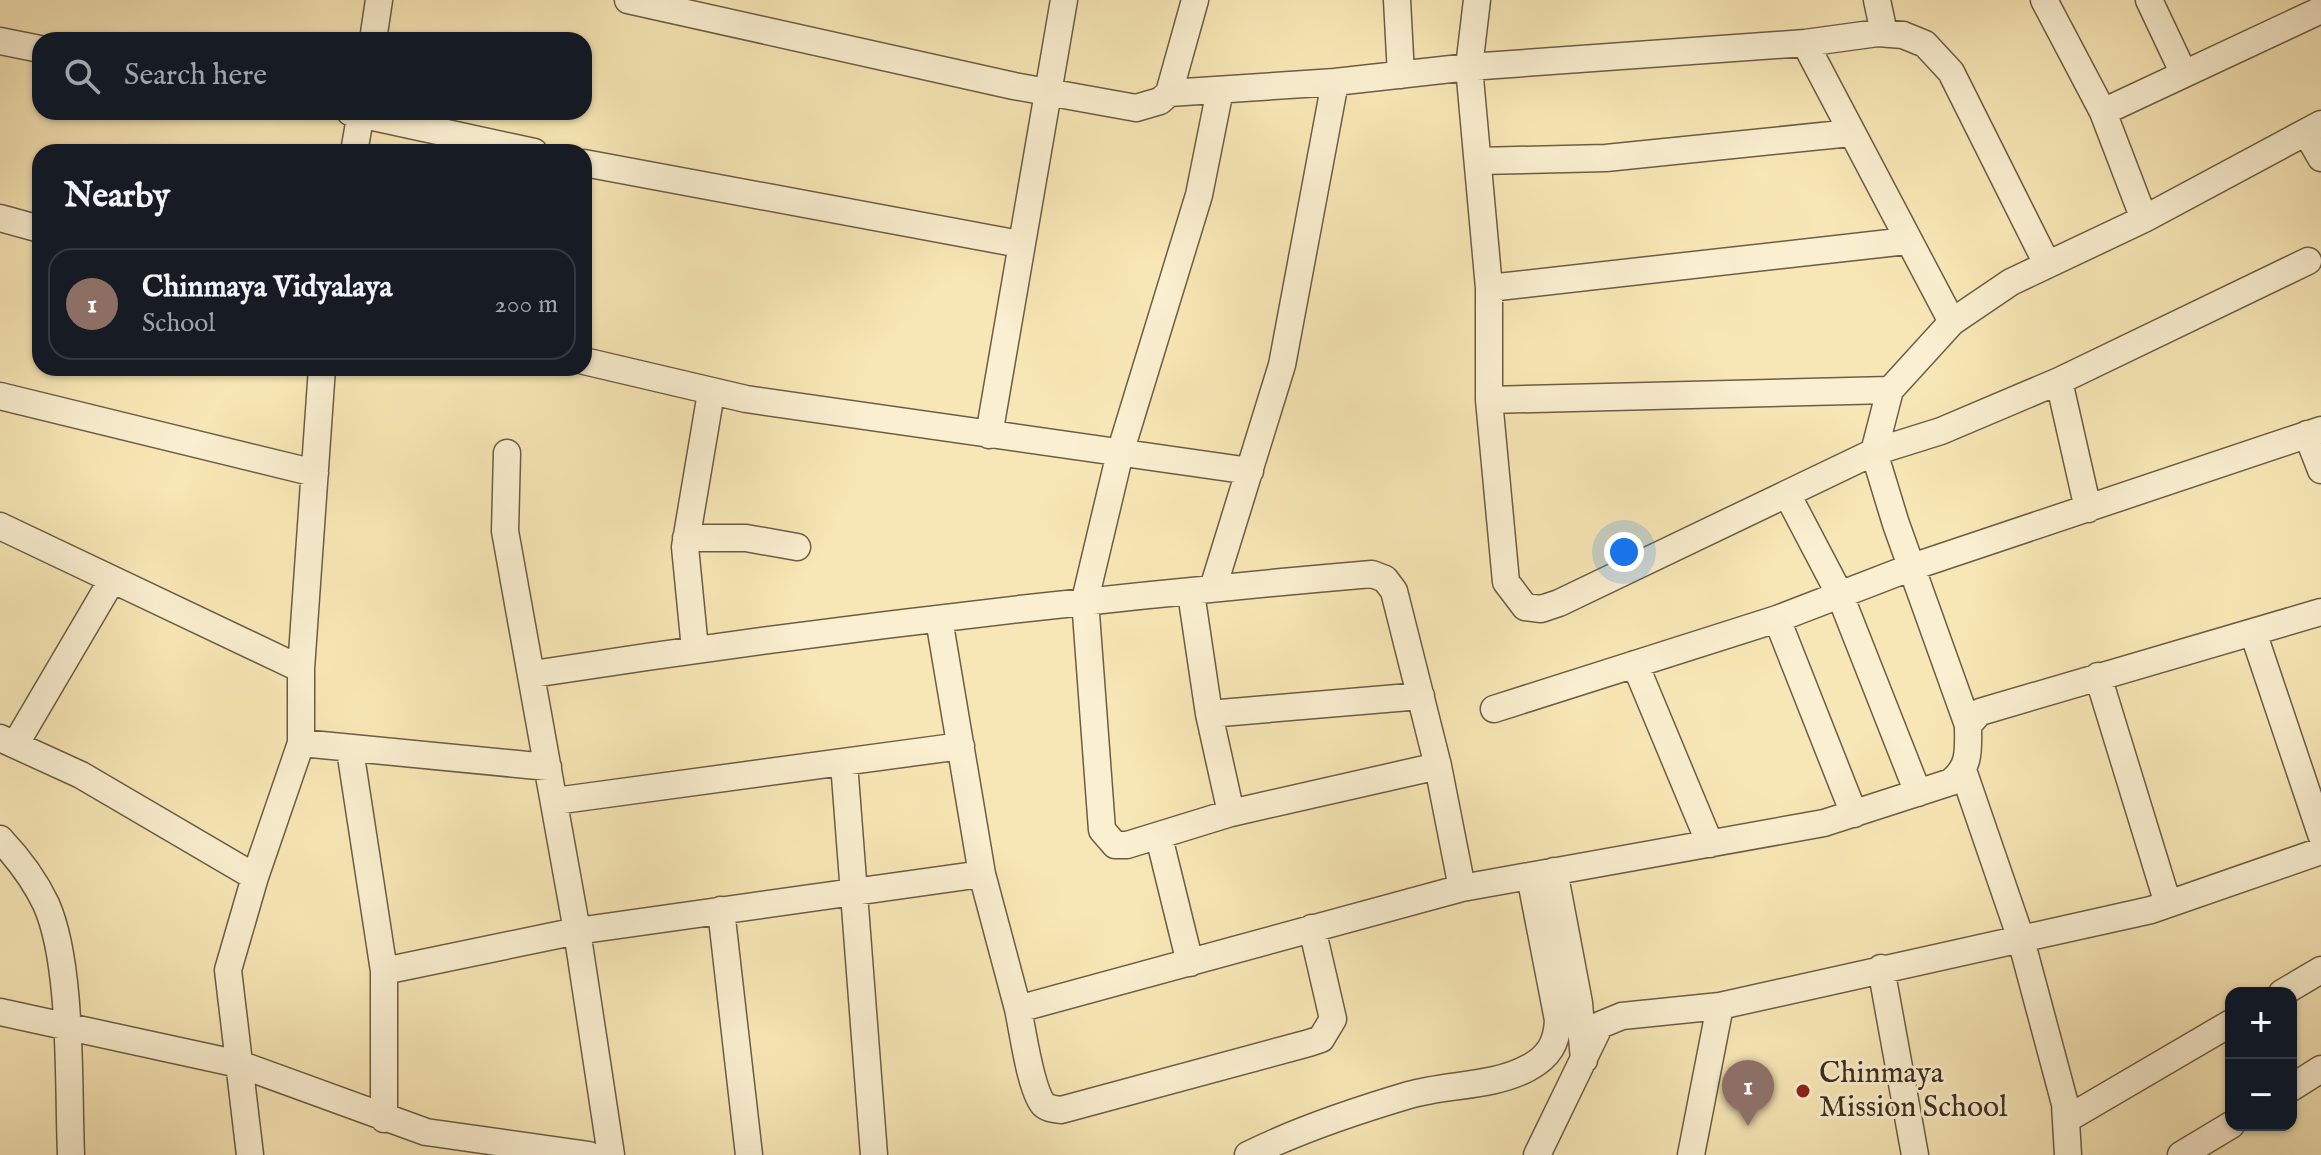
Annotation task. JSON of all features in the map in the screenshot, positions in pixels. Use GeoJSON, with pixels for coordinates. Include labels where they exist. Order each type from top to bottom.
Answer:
{"type":"FeatureCollection","features":[{"type":"Feature","properties":{"kind":"street"},"geometry":{"type":"LineString","coordinates":[[374,32],[379,0]]}},
{"type":"Feature","properties":{"kind":"street"},"geometry":{"type":"LineString","coordinates":[[628,0],[1047,92],[1136,108],[1160,101],[1169,93],[1195,0]]}},
{"type":"Feature","properties":{"kind":"street"},"geometry":{"type":"LineString","coordinates":[[989,435],[1064,0]]}},
{"type":"Feature","properties":{"kind":"street"},"geometry":{"type":"LineString","coordinates":[[1397,0],[1407,74]]}},
{"type":"Feature","properties":{"kind":"street"},"geometry":{"type":"LineString","coordinates":[[1477,0],[1463,68],[1478,161],[1489,288],[1489,400],[1506,582],[1525,607],[1541,609],[1559,603],[1874,452],[1941,431],[2059,381],[2308,261]]}},
{"type":"Feature","properties":{"kind":"street"},"geometry":{"type":"LineString","coordinates":[[1877,0],[1884,33]]}},
{"type":"Feature","properties":{"kind":"street"},"geometry":{"type":"LineString","coordinates":[[2044,0],[2103,112],[2144,219]]}},
{"type":"Feature","properties":{"kind":"street"},"geometry":{"type":"LineString","coordinates":[[2149,0],[2184,74]]}},
{"type":"Feature","properties":{"kind":"street"},"geometry":{"type":"LineString","coordinates":[[2103,112],[2321,10]]}},
{"type":"Feature","properties":{"kind":"street"},"geometry":{"type":"LineString","coordinates":[[1169,93],[1805,43],[1884,33],[1903,35],[1925,44],[1951,72],[2047,264]]}},
{"type":"Feature","properties":{"kind":"street"},"geometry":{"type":"LineString","coordinates":[[0,41],[32,47]]}},
{"type":"Feature","properties":{"kind":"street"},"geometry":{"type":"LineString","coordinates":[[1805,43],[1952,322]]}},
{"type":"Feature","properties":{"kind":"street"},"geometry":{"type":"LineString","coordinates":[[1231,813],[1209,714],[1202,590],[1250,471],[1282,365],[1335,82]]}},
{"type":"Feature","properties":{"kind":"street"},"geometry":{"type":"LineString","coordinates":[[1220,90],[1199,195],[1120,453],[1085,600],[1102,830],[1115,845],[1159,837],[1231,813],[1438,766]]}},
{"type":"Feature","properties":{"kind":"street"},"geometry":{"type":"LineString","coordinates":[[355,144],[357,120]]}},
{"type":"Feature","properties":{"kind":"street"},"geometry":{"type":"LineString","coordinates":[[390,120],[498,144]]}},
{"type":"Feature","properties":{"kind":"street"},"geometry":{"type":"LineString","coordinates":[[1018,1009],[1462,888],[1824,823],[1951,782],[1964,773],[1968,761],[1968,725],[1874,452],[1890,390],[1952,322],[2011,282],[2144,219],[2313,128],[2321,158]]}},
{"type":"Feature","properties":{"kind":"street"},"geometry":{"type":"LineString","coordinates":[[1478,161],[1606,158],[1851,133]]}},
{"type":"Feature","properties":{"kind":"street"},"geometry":{"type":"LineString","coordinates":[[592,164],[1020,244]]}},
{"type":"Feature","properties":{"kind":"street"},"geometry":{"type":"LineString","coordinates":[[0,218],[32,227]]}},
{"type":"Feature","properties":{"kind":"street"},"geometry":{"type":"LineString","coordinates":[[1489,288],[1907,241]]}},
{"type":"Feature","properties":{"kind":"street"},"geometry":{"type":"LineString","coordinates":[[592,363],[711,393],[1250,471]]}},
{"type":"Feature","properties":{"kind":"street"},"geometry":{"type":"LineString","coordinates":[[250,1155],[228,970],[255,877],[301,743],[301,669],[321,376]]}},
{"type":"Feature","properties":{"kind":"street"},"geometry":{"type":"LineString","coordinates":[[2059,381],[2088,509]]}},
{"type":"Feature","properties":{"kind":"street"},"geometry":{"type":"LineString","coordinates":[[1489,400],[1890,390]]}},
{"type":"Feature","properties":{"kind":"street"},"geometry":{"type":"LineString","coordinates":[[695,649],[686,538],[711,393]]}},
{"type":"Feature","properties":{"kind":"street"},"geometry":{"type":"LineString","coordinates":[[0,396],[315,473]]}},
{"type":"Feature","properties":{"kind":"street"},"geometry":{"type":"LineString","coordinates":[[1494,709],[1777,619],[1912,567],[2314,432],[2321,470]]}},
{"type":"Feature","properties":{"kind":"street"},"geometry":{"type":"LineString","coordinates":[[507,453],[505,531],[555,801],[611,1155]]}},
{"type":"Feature","properties":{"kind":"street"},"geometry":{"type":"LineString","coordinates":[[1787,494],[1840,595],[1918,793]]}},
{"type":"Feature","properties":{"kind":"street"},"geometry":{"type":"LineString","coordinates":[[0,526],[301,669]]}},
{"type":"Feature","properties":{"kind":"street"},"geometry":{"type":"LineString","coordinates":[[686,538],[746,538],[797,547]]}},
{"type":"Feature","properties":{"kind":"street"},"geometry":{"type":"LineString","coordinates":[[533,674],[695,649],[1085,600],[1372,574],[1385,579],[1394,591],[1438,766],[1462,888]]}},
{"type":"Feature","properties":{"kind":"street"},"geometry":{"type":"LineString","coordinates":[[112,580],[8,742],[81,775],[255,877]]}},
{"type":"Feature","properties":{"kind":"street"},"geometry":{"type":"LineString","coordinates":[[1968,725],[1980,712],[1999,704],[2321,612]]}},
{"type":"Feature","properties":{"kind":"street"},"geometry":{"type":"LineString","coordinates":[[939,619],[982,874],[1036,1087],[1042,1102],[1049,1109],[1061,1110],[1321,1039],[1333,1019],[1312,928]]}},
{"type":"Feature","properties":{"kind":"street"},"geometry":{"type":"LineString","coordinates":[[1777,619],[1854,814]]}},
{"type":"Feature","properties":{"kind":"street"},"geometry":{"type":"LineString","coordinates":[[2253,632],[2321,834]]}},
{"type":"Feature","properties":{"kind":"street"},"geometry":{"type":"LineString","coordinates":[[1635,664],[1710,844]]}},
{"type":"Feature","properties":{"kind":"street"},"geometry":{"type":"LineString","coordinates":[[2098,676],[2168,904]]}},
{"type":"Feature","properties":{"kind":"street"},"geometry":{"type":"LineString","coordinates":[[1209,714],[1421,696]]}},
{"type":"Feature","properties":{"kind":"street"},"geometry":{"type":"LineString","coordinates":[[301,743],[548,767]]}},
{"type":"Feature","properties":{"kind":"street"},"geometry":{"type":"LineString","coordinates":[[555,801],[961,746]]}},
{"type":"Feature","properties":{"kind":"street"},"geometry":{"type":"LineString","coordinates":[[350,750],[384,971],[384,1119]]}},
{"type":"Feature","properties":{"kind":"street"},"geometry":{"type":"LineString","coordinates":[[844,763],[874,1155]]}},
{"type":"Feature","properties":{"kind":"street"},"geometry":{"type":"LineString","coordinates":[[1964,773],[2020,936],[2067,1119],[2068,1155]]}},
{"type":"Feature","properties":{"kind":"street"},"geometry":{"type":"LineString","coordinates":[[1159,837],[1190,963]]}},
{"type":"Feature","properties":{"kind":"street"},"geometry":{"type":"LineString","coordinates":[[0,839],[28,873],[46,904],[57,935],[71,1155]]}},
{"type":"Feature","properties":{"kind":"street"},"geometry":{"type":"LineString","coordinates":[[1537,1155],[1600,1025],[1610,1019],[1720,1006],[2168,904],[2321,851]]}},
{"type":"Feature","properties":{"kind":"street"},"geometry":{"type":"LineString","coordinates":[[384,971],[577,931],[982,874]]}},
{"type":"Feature","properties":{"kind":"street"},"geometry":{"type":"LineString","coordinates":[[1542,874],[1579,1003],[1584,1060]]}},
{"type":"Feature","properties":{"kind":"street"},"geometry":{"type":"LineString","coordinates":[[1248,1155],[1283,1138],[1410,1095],[1504,1077],[1527,1069],[1546,1056],[1557,1039],[1558,1020],[1542,874]]}},
{"type":"Feature","properties":{"kind":"street"},"geometry":{"type":"LineString","coordinates":[[721,910],[749,1155]]}},
{"type":"Feature","properties":{"kind":"street"},"geometry":{"type":"LineString","coordinates":[[1881,968],[1915,1155]]}},
{"type":"Feature","properties":{"kind":"street"},"geometry":{"type":"LineString","coordinates":[[2292,987],[2321,970]]}},
{"type":"Feature","properties":{"kind":"street"},"geometry":{"type":"LineString","coordinates":[[1691,1155],[1720,1006]]}},
{"type":"Feature","properties":{"kind":"street"},"geometry":{"type":"LineString","coordinates":[[0,1012],[65,1029],[239,1064],[384,1119],[465,1139],[589,1155]]}},
{"type":"Feature","properties":{"kind":"street"},"geometry":{"type":"LineString","coordinates":[[2067,1119],[2225,1027]]}},
{"type":"Feature","properties":{"kind":"street"},"geometry":{"type":"LineString","coordinates":[[2297,1085],[2319,1076]]}},
{"type":"Feature","properties":{"kind":"street"},"geometry":{"type":"LineString","coordinates":[[2181,1155],[2225,1129]]}},
{"type":"Feature","properties":{"kind":"place","name":"Chinmaya Mission School"},"geometry":{"type":"Point","coordinates":[1803,1091]}},
{"type":"Feature","properties":{"kind":"place","name":"Chinmaya Vidyalaya"},"geometry":{"type":"Point","coordinates":[1748,1126]}}]}
